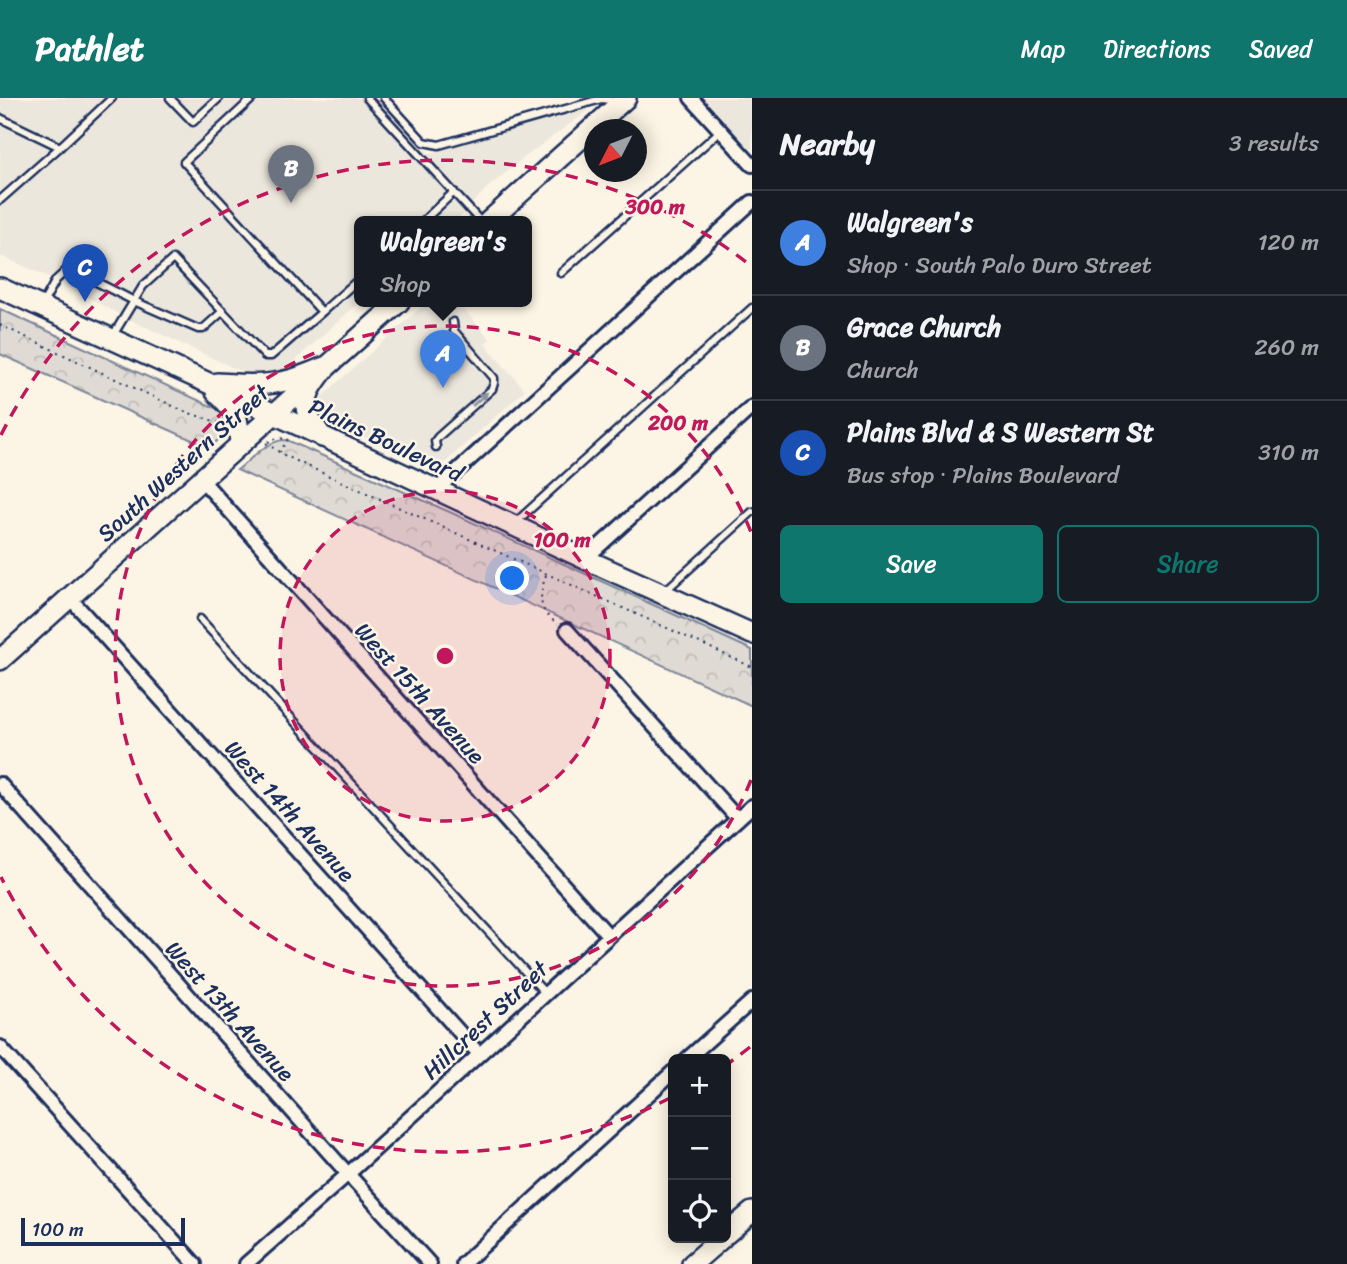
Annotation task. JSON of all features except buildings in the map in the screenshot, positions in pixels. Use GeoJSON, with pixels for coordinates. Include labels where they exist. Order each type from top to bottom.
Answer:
{"type":"FeatureCollection","features":[{"type":"Feature","properties":{"kind":"main road"},"geometry":{"type":"LineString","coordinates":[[495,216],[621,102]]}},
{"type":"Feature","properties":{"kind":"main road","name":"Plains Boulevard"},"geometry":{"type":"LineString","coordinates":[[0,288],[662,594],[749,628]]}},
{"type":"Feature","properties":{"kind":"main road","name":"South Western Street"},"geometry":{"type":"LineString","coordinates":[[0,660],[393,307]]}},
{"type":"Feature","properties":{"kind":"main road"},"geometry":{"type":"LineString","coordinates":[[206,382],[274,383],[327,366]]}},
{"type":"Feature","properties":{"kind":"main road"},"geometry":{"type":"LineString","coordinates":[[322,437],[307,411],[307,399],[327,366]]}},
{"type":"Feature","properties":{"kind":"main road"},"geometry":{"type":"LineString","coordinates":[[206,382],[238,417],[240,445]]}},
{"type":"Feature","properties":{"kind":"main road"},"geometry":{"type":"LineString","coordinates":[[731,1230],[752,1212]]}},
{"type":"Feature","properties":{"kind":"main road"},"geometry":{"type":"LineString","coordinates":[[692,1264],[716,1243]]}},
{"type":"Feature","properties":{"kind":"street"},"geometry":{"type":"LineString","coordinates":[[691,98],[752,165]]}},
{"type":"Feature","properties":{"kind":"street"},"geometry":{"type":"LineString","coordinates":[[436,490],[752,202]]}},
{"type":"Feature","properties":{"kind":"street"},"geometry":{"type":"LineString","coordinates":[[585,559],[752,407]]}},
{"type":"Feature","properties":{"kind":"street","name":"West 15th Avenue"},"geometry":{"type":"LineString","coordinates":[[201,479],[608,935]]}},
{"type":"Feature","properties":{"kind":"street","name":"West 14th Avenue"},"geometry":{"type":"LineString","coordinates":[[69,597],[479,1054]]}},
{"type":"Feature","properties":{"kind":"street"},"geometry":{"type":"LineString","coordinates":[[567,630],[738,819]]}},
{"type":"Feature","properties":{"kind":"street","name":"West 13th Avenue"},"geometry":{"type":"LineString","coordinates":[[0,784],[430,1264]]}},
{"type":"Feature","properties":{"kind":"street","name":"Hillcrest Street"},"geometry":{"type":"LineString","coordinates":[[246,1264],[752,806]]}},
{"type":"Feature","properties":{"kind":"street"},"geometry":{"type":"LineString","coordinates":[[693,1054],[752,1001]]}},
{"type":"Feature","properties":{"kind":"street"},"geometry":{"type":"LineString","coordinates":[[0,1047],[195,1264]]}},
{"type":"Feature","properties":{"kind":"street"},"geometry":{"type":"LineString","coordinates":[[463,1264],[668,1077]]}},
{"type":"Feature","properties":{"kind":"lane"},"geometry":{"type":"LineString","coordinates":[[0,200],[113,98]]}},
{"type":"Feature","properties":{"kind":"lane"},"geometry":{"type":"LineString","coordinates":[[174,99],[193,122],[219,98]]}},
{"type":"Feature","properties":{"kind":"lane"},"geometry":{"type":"LineString","coordinates":[[253,98],[184,163],[322,312]]}},
{"type":"Feature","properties":{"kind":"lane"},"geometry":{"type":"LineString","coordinates":[[367,98],[476,216]]}},
{"type":"Feature","properties":{"kind":"lane"},"geometry":{"type":"LineString","coordinates":[[384,98],[424,142],[439,145],[601,99],[621,102]]}},
{"type":"Feature","properties":{"kind":"lane"},"geometry":{"type":"LineString","coordinates":[[0,118],[60,147]]}},
{"type":"Feature","properties":{"kind":"lane"},"geometry":{"type":"LineString","coordinates":[[561,273],[720,131]]}},
{"type":"Feature","properties":{"kind":"lane"},"geometry":{"type":"LineString","coordinates":[[428,216],[454,192]]}},
{"type":"Feature","properties":{"kind":"lane"},"geometry":{"type":"LineString","coordinates":[[111,339],[143,286],[173,259],[265,356],[271,356],[354,283]]}},
{"type":"Feature","properties":{"kind":"lane"},"geometry":{"type":"LineString","coordinates":[[41,307],[56,280],[69,268],[198,330],[203,329],[223,311]]}},
{"type":"Feature","properties":{"kind":"lane"},"geometry":{"type":"LineString","coordinates":[[512,525],[752,308]]}},
{"type":"Feature","properties":{"kind":"lane"},"geometry":{"type":"LineString","coordinates":[[436,447],[435,441],[438,437],[492,388],[494,383],[494,377],[454,331],[453,322]]}},
{"type":"Feature","properties":{"kind":"lane"},"geometry":{"type":"LineString","coordinates":[[662,594],[752,512]]}},
{"type":"Feature","properties":{"kind":"lane"},"geometry":{"type":"LineString","coordinates":[[200,619],[545,993]]}},
{"type":"Feature","properties":{"kind":"path"},"geometry":{"type":"LineString","coordinates":[[0,325],[186,412],[225,425]]}},
{"type":"Feature","properties":{"kind":"path"},"geometry":{"type":"LineString","coordinates":[[281,452],[288,439],[282,437],[267,443],[281,452],[305,465],[752,667]]}},
{"type":"Feature","properties":{"kind":"path"},"geometry":{"type":"LineString","coordinates":[[547,574],[541,590],[541,606],[553,621],[567,630]]}},
{"type":"Feature","properties":{"kind":"shaded area"},"geometry":{"type":"Polygon","coordinates":[[[0,98],[377,98],[429,154],[588,107],[589,110],[487,188],[461,216],[354,216],[354,307],[295,361],[275,373],[258,375],[240,371],[124,317],[56,280],[0,256],[0,98]]]}},
{"type":"Feature","properties":{"kind":"shaded area"},"geometry":{"type":"Polygon","coordinates":[[[704,98],[752,98],[752,151],[704,98]]]}},
{"type":"Feature","properties":{"kind":"shaded area"},"geometry":{"type":"Polygon","coordinates":[[[421,307],[461,307],[490,339],[485,344],[525,390],[437,470],[320,417],[315,409],[317,401],[421,307]]]}},
{"type":"Feature","properties":{"kind":"green space"},"geometry":{"type":"Polygon","coordinates":[[[0,309],[222,411],[230,423],[229,429],[210,448],[0,354],[0,309]]]}},
{"type":"Feature","properties":{"kind":"green space"},"geometry":{"type":"Polygon","coordinates":[[[283,440],[452,513],[752,650],[752,706],[237,470],[264,448],[283,440]]]}},
{"type":"Feature","properties":{"kind":"place","name":"Grace Church"},"geometry":{"type":"Point","coordinates":[291,203]}},
{"type":"Feature","properties":{"kind":"place","name":"Plains Blvd & S Western St"},"geometry":{"type":"Point","coordinates":[85,302]}},
{"type":"Feature","properties":{"kind":"place","name":"Walgreen's"},"geometry":{"type":"Point","coordinates":[443,388]}}]}
